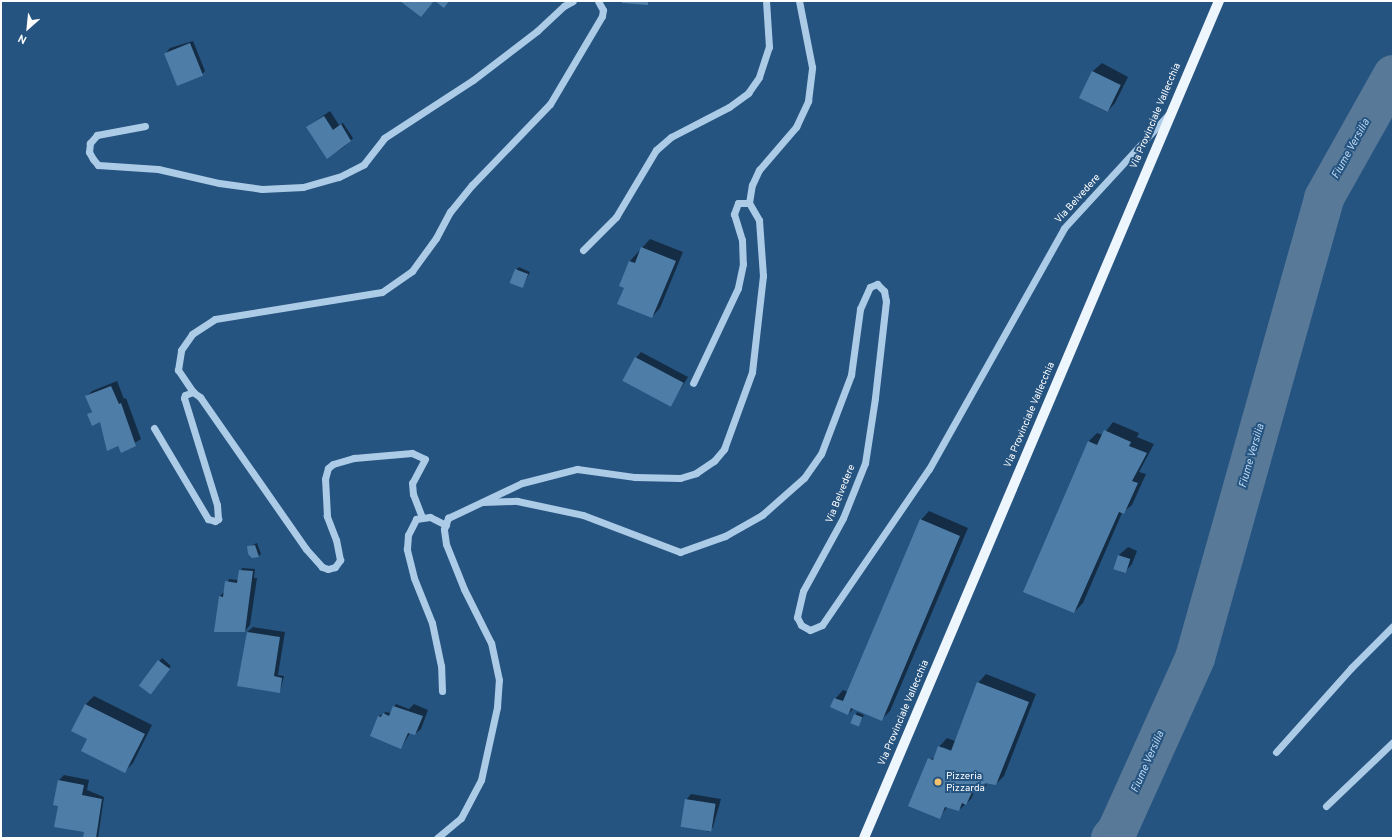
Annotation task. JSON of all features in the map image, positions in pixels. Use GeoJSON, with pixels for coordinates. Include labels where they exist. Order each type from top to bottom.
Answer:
{"type":"FeatureCollection","features":[{"type":"Feature","properties":{"kind":"main road","name":"Via Provinciale Vallecchia"},"geometry":{"type":"LineString","coordinates":[[864,838],[1219,1]]}},
{"type":"Feature","properties":{"kind":"street"},"geometry":{"type":"LineString","coordinates":[[145,126],[97,135],[90,143],[90,152],[93,159],[98,165],[158,169],[219,183],[262,189],[304,187],[339,177],[364,164],[384,138],[472,80],[536,31],[564,6],[573,1]]}},
{"type":"Feature","properties":{"kind":"street"},"geometry":{"type":"LineString","coordinates":[[422,517],[413,494],[412,483],[425,459],[412,453],[354,458],[334,464],[328,468],[325,479],[328,516],[336,540],[340,560],[335,567],[328,569],[322,566],[306,549],[212,410],[193,392],[178,370],[181,350],[192,334],[215,319],[382,292],[412,271],[436,238],[450,212],[472,185],[550,104],[602,16],[603,10],[598,1]]}},
{"type":"Feature","properties":{"kind":"street"},"geometry":{"type":"LineString","coordinates":[[584,250],[616,217],[656,150],[671,137],[729,107],[748,93],[759,77],[768,47],[766,1]]}},
{"type":"Feature","properties":{"kind":"street"},"geometry":{"type":"LineString","coordinates":[[437,838],[461,818],[481,780],[498,707],[500,680],[491,643],[464,589],[446,544],[446,525],[448,518],[522,483],[577,469],[635,477],[680,478],[696,473],[714,461],[724,449],[742,404],[752,372],[763,276],[759,220],[749,202],[752,185],[759,170],[796,127],[808,101],[812,66],[799,1]]}},
{"type":"Feature","properties":{"kind":"street","name":"Via Belvedere"},"geometry":{"type":"LineString","coordinates":[[483,502],[516,501],[583,515],[680,552],[725,536],[762,515],[804,478],[821,454],[851,375],[860,309],[870,287],[877,284],[884,290],[886,301],[875,398],[865,463],[843,518],[803,591],[797,617],[801,625],[810,630],[822,625],[929,469],[1064,228],[1171,112]]}},
{"type":"Feature","properties":{"kind":"street"},"geometry":{"type":"LineString","coordinates":[[693,384],[738,288],[744,264],[742,240],[734,214],[738,203],[749,202]]}},
{"type":"Feature","properties":{"kind":"street"},"geometry":{"type":"LineString","coordinates":[[154,428],[208,519],[215,521],[218,519],[217,505],[185,409],[184,395],[193,392]]}},
{"type":"Feature","properties":{"kind":"street"},"geometry":{"type":"LineString","coordinates":[[442,691],[441,666],[432,623],[414,578],[407,549],[408,535],[416,519],[430,517],[446,525]]}},
{"type":"Feature","properties":{"kind":"street"},"geometry":{"type":"LineString","coordinates":[[1276,752],[1351,668],[1393,626]]}},
{"type":"Feature","properties":{"kind":"street"},"geometry":{"type":"LineString","coordinates":[[1326,806],[1393,742]]}},
{"type":"Feature","properties":{"kind":"building"},"geometry":{"type":"Polygon","coordinates":[[[400,1],[434,1],[421,17],[400,1]]]}},
{"type":"Feature","properties":{"kind":"building"},"geometry":{"type":"Polygon","coordinates":[[[435,1],[449,1],[444,8],[435,1]]]}},
{"type":"Feature","properties":{"kind":"building"},"geometry":{"type":"Polygon","coordinates":[[[622,1],[648,1],[648,5],[622,3],[622,1]]]}},
{"type":"Feature","properties":{"kind":"building"},"geometry":{"type":"Polygon","coordinates":[[[190,43],[203,75],[177,86],[164,53],[190,43]]]}},
{"type":"Feature","properties":{"kind":"building"},"geometry":{"type":"Polygon","coordinates":[[[1092,71],[1121,85],[1108,112],[1079,98],[1092,71]]]}},
{"type":"Feature","properties":{"kind":"building"},"geometry":{"type":"Polygon","coordinates":[[[324,116],[333,130],[341,124],[351,141],[327,159],[306,127],[324,116]]]}},
{"type":"Feature","properties":{"kind":"building"},"geometry":{"type":"Polygon","coordinates":[[[641,247],[676,261],[652,318],[617,304],[624,288],[619,286],[629,261],[635,263],[641,247]]]}},
{"type":"Feature","properties":{"kind":"building"},"geometry":{"type":"Polygon","coordinates":[[[515,269],[528,274],[523,288],[510,283],[515,269]]]}},
{"type":"Feature","properties":{"kind":"building"},"geometry":{"type":"Polygon","coordinates":[[[635,357],[684,383],[671,407],[622,381],[635,357]]]}},
{"type":"Feature","properties":{"kind":"building"},"geometry":{"type":"Polygon","coordinates":[[[111,386],[119,404],[121,403],[136,446],[121,453],[118,446],[107,451],[100,422],[92,426],[87,414],[92,412],[85,396],[111,386]]]}},
{"type":"Feature","properties":{"kind":"building"},"geometry":{"type":"Polygon","coordinates":[[[1104,430],[1131,442],[1129,446],[1147,453],[1132,481],[1138,483],[1124,514],[1119,512],[1074,613],[1023,592],[1088,441],[1097,445],[1104,430]]]}},
{"type":"Feature","properties":{"kind":"building"},"geometry":{"type":"Polygon","coordinates":[[[920,519],[960,536],[882,721],[851,708],[848,715],[830,707],[834,698],[843,701],[920,519]]]}},
{"type":"Feature","properties":{"kind":"building"},"geometry":{"type":"Polygon","coordinates":[[[255,545],[259,557],[252,558],[248,554],[247,546],[255,545]]]}},
{"type":"Feature","properties":{"kind":"building"},"geometry":{"type":"Polygon","coordinates":[[[1118,555],[1130,559],[1126,573],[1113,569],[1118,555]]]}},
{"type":"Feature","properties":{"kind":"building"},"geometry":{"type":"Polygon","coordinates":[[[239,570],[253,571],[245,632],[214,632],[219,596],[223,597],[225,581],[237,583],[239,570]]]}},
{"type":"Feature","properties":{"kind":"building"},"geometry":{"type":"Polygon","coordinates":[[[247,632],[280,637],[274,676],[282,678],[280,693],[237,686],[247,632]]]}},
{"type":"Feature","properties":{"kind":"building"},"geometry":{"type":"Polygon","coordinates":[[[158,660],[170,669],[151,695],[139,686],[158,660]]]}},
{"type":"Feature","properties":{"kind":"building"},"geometry":{"type":"Polygon","coordinates":[[[977,682],[1029,702],[996,785],[985,783],[981,793],[973,790],[966,805],[962,803],[959,811],[945,807],[940,819],[908,806],[928,758],[933,760],[938,746],[951,751],[977,682]]]}},
{"type":"Feature","properties":{"kind":"building"},"geometry":{"type":"Polygon","coordinates":[[[85,704],[145,734],[125,773],[81,751],[87,739],[71,731],[85,704]]]}},
{"type":"Feature","properties":{"kind":"building"},"geometry":{"type":"Polygon","coordinates":[[[393,706],[423,716],[415,735],[408,733],[401,749],[370,736],[378,716],[381,717],[383,713],[389,716],[393,706]]]}},
{"type":"Feature","properties":{"kind":"building"},"geometry":{"type":"Polygon","coordinates":[[[854,714],[862,717],[859,727],[850,723],[854,714]]]}},
{"type":"Feature","properties":{"kind":"building"},"geometry":{"type":"Polygon","coordinates":[[[58,780],[84,785],[82,795],[102,799],[96,838],[83,838],[84,832],[54,827],[58,806],[53,805],[58,780]]]}},
{"type":"Feature","properties":{"kind":"building"},"geometry":{"type":"Polygon","coordinates":[[[685,799],[716,804],[711,832],[681,827],[685,799]]]}},
{"type":"Feature","properties":{"kind":"waterway","name":"Fiume Versilia"},"geometry":{"type":"LineString","coordinates":[[1111,838],[1117,831],[1195,658],[1324,198],[1393,75]]}},
{"type":"Feature","properties":{"kind":"place","name":"Pizzeria Pizzarda"},"geometry":{"type":"Point","coordinates":[938,782]}}]}
